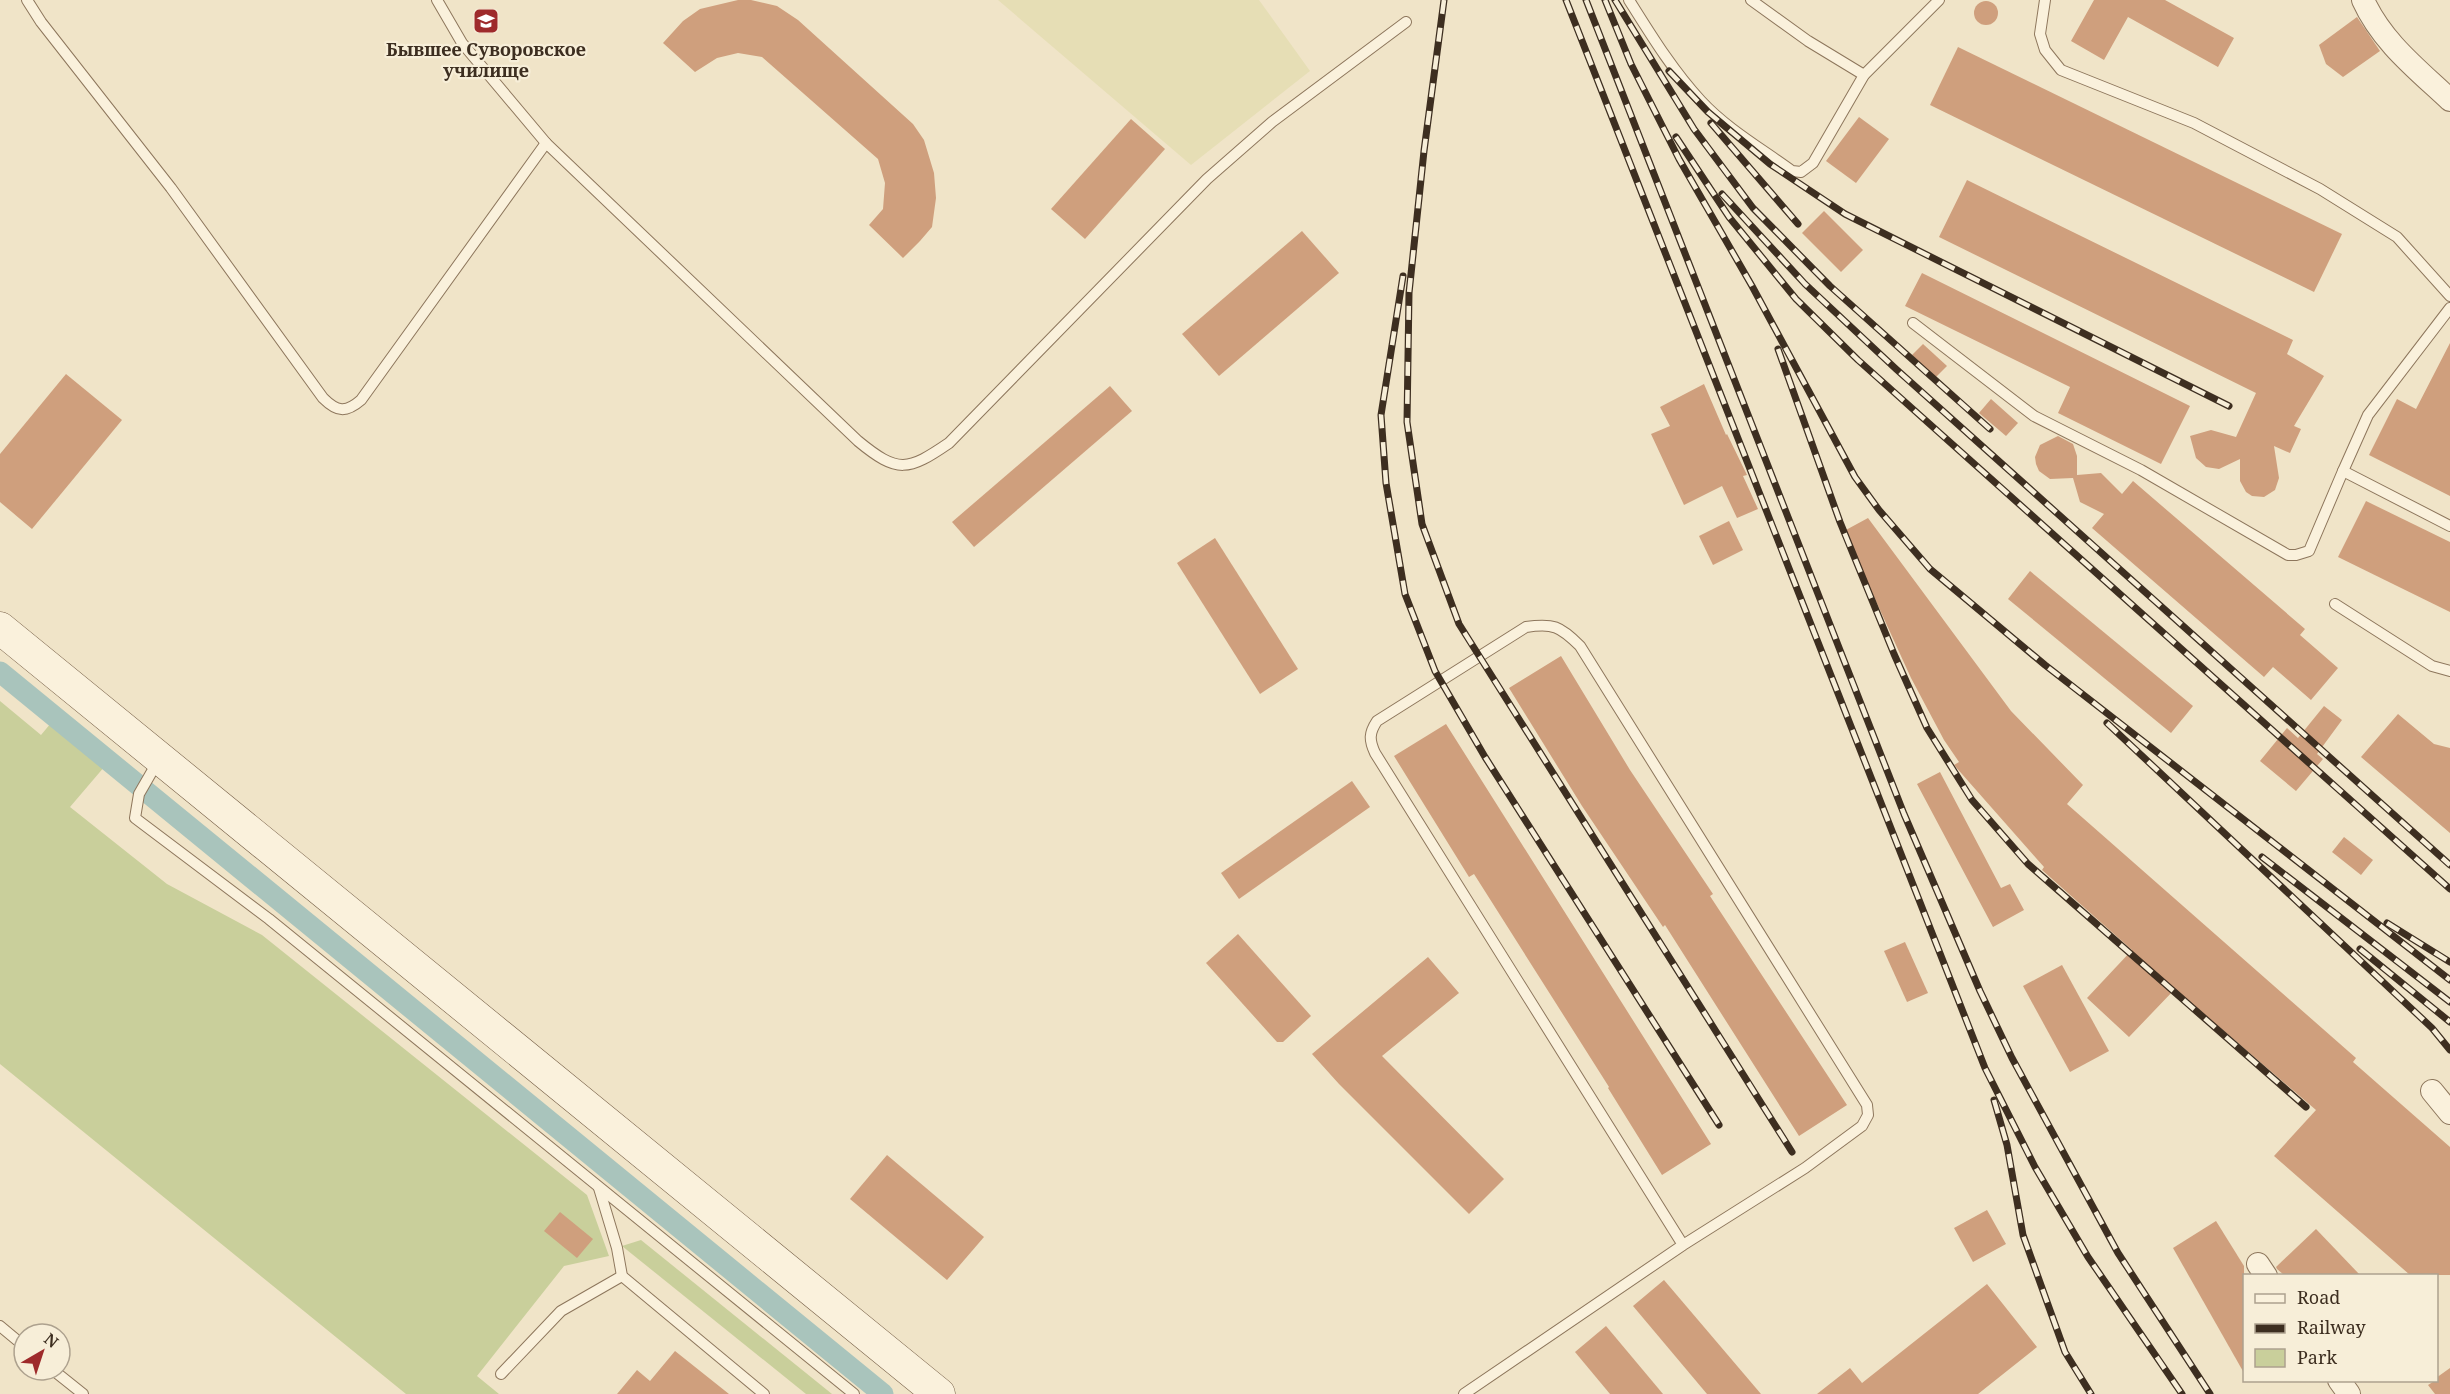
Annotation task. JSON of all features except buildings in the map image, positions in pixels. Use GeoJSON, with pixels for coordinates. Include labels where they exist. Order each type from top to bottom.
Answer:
{"type":"FeatureCollection","features":[{"type":"Feature","properties":{"kind":"street"},"geometry":{"type":"LineString","coordinates":[[2362,0],[2385,38],[2450,100]]}},
{"type":"Feature","properties":{"kind":"street"},"geometry":{"type":"LineString","coordinates":[[0,628],[939,1394]]}},
{"type":"Feature","properties":{"kind":"street"},"geometry":{"type":"LineString","coordinates":[[2432,1091],[2450,1113]]}},
{"type":"Feature","properties":{"kind":"lane"},"geometry":{"type":"LineString","coordinates":[[27,0],[41,22],[171,188],[331,406],[342,409],[351,408],[361,400],[546,143]]}},
{"type":"Feature","properties":{"kind":"lane"},"geometry":{"type":"LineString","coordinates":[[437,0],[462,43],[546,143],[858,441],[881,460],[909,466],[927,458],[949,443],[1207,179],[1272,122],[1406,22]]}},
{"type":"Feature","properties":{"kind":"lane"},"geometry":{"type":"LineString","coordinates":[[1629,0],[1662,53],[1701,102],[1792,171],[1801,172],[1813,163],[1864,75],[1939,0]]}},
{"type":"Feature","properties":{"kind":"lane"},"geometry":{"type":"LineString","coordinates":[[1751,0],[1808,40],[1864,75]]}},
{"type":"Feature","properties":{"kind":"lane"},"geometry":{"type":"LineString","coordinates":[[2045,0],[2040,34],[2045,50],[2061,70],[2194,123],[2320,189],[2397,237],[2450,296]]}},
{"type":"Feature","properties":{"kind":"lane"},"geometry":{"type":"LineString","coordinates":[[1913,323],[2034,416],[2141,470],[2288,555],[2296,555],[2309,551],[2368,415],[2450,308]]}},
{"type":"Feature","properties":{"kind":"lane"},"geometry":{"type":"LineString","coordinates":[[2343,471],[2450,526]]}},
{"type":"Feature","properties":{"kind":"lane"},"geometry":{"type":"LineString","coordinates":[[2335,604],[2432,666],[2450,671]]}},
{"type":"Feature","properties":{"kind":"lane"},"geometry":{"type":"LineString","coordinates":[[1464,1394],[1683,1245],[1805,1168],[1862,1126],[1868,1115],[1867,1105],[1580,646],[1565,630],[1547,624],[1526,627],[1377,721],[1370,731],[1370,743],[1683,1245]]}},
{"type":"Feature","properties":{"kind":"lane"},"geometry":{"type":"LineString","coordinates":[[160,758],[139,794],[135,818],[269,919],[854,1394]]}},
{"type":"Feature","properties":{"kind":"lane"},"geometry":{"type":"LineString","coordinates":[[599,1187],[617,1248],[622,1275],[764,1394]]}},
{"type":"Feature","properties":{"kind":"lane"},"geometry":{"type":"LineString","coordinates":[[501,1374],[561,1311],[622,1275]]}},
{"type":"Feature","properties":{"kind":"lane"},"geometry":{"type":"LineString","coordinates":[[0,1326],[12,1336]]}},
{"type":"Feature","properties":{"kind":"lane"},"geometry":{"type":"LineString","coordinates":[[68,1382],[83,1394]]}},
{"type":"Feature","properties":{"kind":"shaded area"},"geometry":{"type":"Polygon","coordinates":[[[998,0],[1259,0],[1310,71],[1191,165],[998,0]]]}},
{"type":"Feature","properties":{"kind":"green space"},"geometry":{"type":"Polygon","coordinates":[[[0,701],[41,735],[51,723],[105,766],[70,807],[167,884],[262,935],[587,1195],[609,1256],[564,1266],[477,1376],[499,1394],[406,1394],[0,1064],[0,701]]]}},
{"type":"Feature","properties":{"kind":"green space"},"geometry":{"type":"Polygon","coordinates":[[[641,1240],[832,1394],[806,1394],[622,1246],[641,1240]]]}},
{"type":"Feature","properties":{"kind":"waterway"},"geometry":{"type":"LineString","coordinates":[[0,672],[883,1394]]}},
{"type":"Feature","properties":{"kind":"railway"},"geometry":{"type":"LineString","coordinates":[[1444,0],[1424,151],[1409,293],[1407,422],[1422,524],[1459,624],[1792,1152]]}},
{"type":"Feature","properties":{"kind":"railway"},"geometry":{"type":"LineString","coordinates":[[1566,0],[1985,1068],[2035,1167],[2088,1257],[2182,1394]]}},
{"type":"Feature","properties":{"kind":"railway"},"geometry":{"type":"LineString","coordinates":[[1586,0],[1904,814],[1980,991],[2012,1058],[2118,1253],[2210,1394]]}},
{"type":"Feature","properties":{"kind":"railway"},"geometry":{"type":"LineString","coordinates":[[1605,0],[1631,64],[1679,159],[1752,286],[1855,477],[1879,510],[1930,569],[2045,665],[2450,980]]}},
{"type":"Feature","properties":{"kind":"railway"},"geometry":{"type":"LineString","coordinates":[[1615,0],[1694,129],[1753,208],[1830,286],[1990,429]]}},
{"type":"Feature","properties":{"kind":"railway"},"geometry":{"type":"LineString","coordinates":[[1669,71],[1708,112],[1770,164],[1845,214],[2229,406]]}},
{"type":"Feature","properties":{"kind":"railway"},"geometry":{"type":"LineString","coordinates":[[1711,123],[1798,224]]}},
{"type":"Feature","properties":{"kind":"railway"},"geometry":{"type":"LineString","coordinates":[[1676,137],[1729,217],[1796,299],[1858,360],[2450,889]]}},
{"type":"Feature","properties":{"kind":"railway"},"geometry":{"type":"LineString","coordinates":[[1722,194],[1805,284],[1896,369],[2450,865]]}},
{"type":"Feature","properties":{"kind":"railway"},"geometry":{"type":"LineString","coordinates":[[1403,276],[1381,415],[1386,483],[1405,594],[1435,671],[1485,757],[1719,1125]]}},
{"type":"Feature","properties":{"kind":"railway"},"geometry":{"type":"LineString","coordinates":[[1778,349],[1840,522],[1894,654],[1927,728],[1972,800],[2028,864],[2306,1107]]}},
{"type":"Feature","properties":{"kind":"railway"},"geometry":{"type":"LineString","coordinates":[[2107,723],[2432,1028],[2450,1050]]}},
{"type":"Feature","properties":{"kind":"railway"},"geometry":{"type":"LineString","coordinates":[[2262,857],[2450,1002]]}},
{"type":"Feature","properties":{"kind":"railway"},"geometry":{"type":"LineString","coordinates":[[2387,923],[2450,962]]}},
{"type":"Feature","properties":{"kind":"railway"},"geometry":{"type":"LineString","coordinates":[[2360,949],[2450,1022]]}},
{"type":"Feature","properties":{"kind":"railway"},"geometry":{"type":"LineString","coordinates":[[1994,1100],[2007,1145],[2023,1235],[2065,1352],[2091,1394]]}},
{"type":"Feature","properties":{"kind":"place","name":"Бывшее Суворовское училище"},"geometry":{"type":"Point","coordinates":[486,21]}}]}
